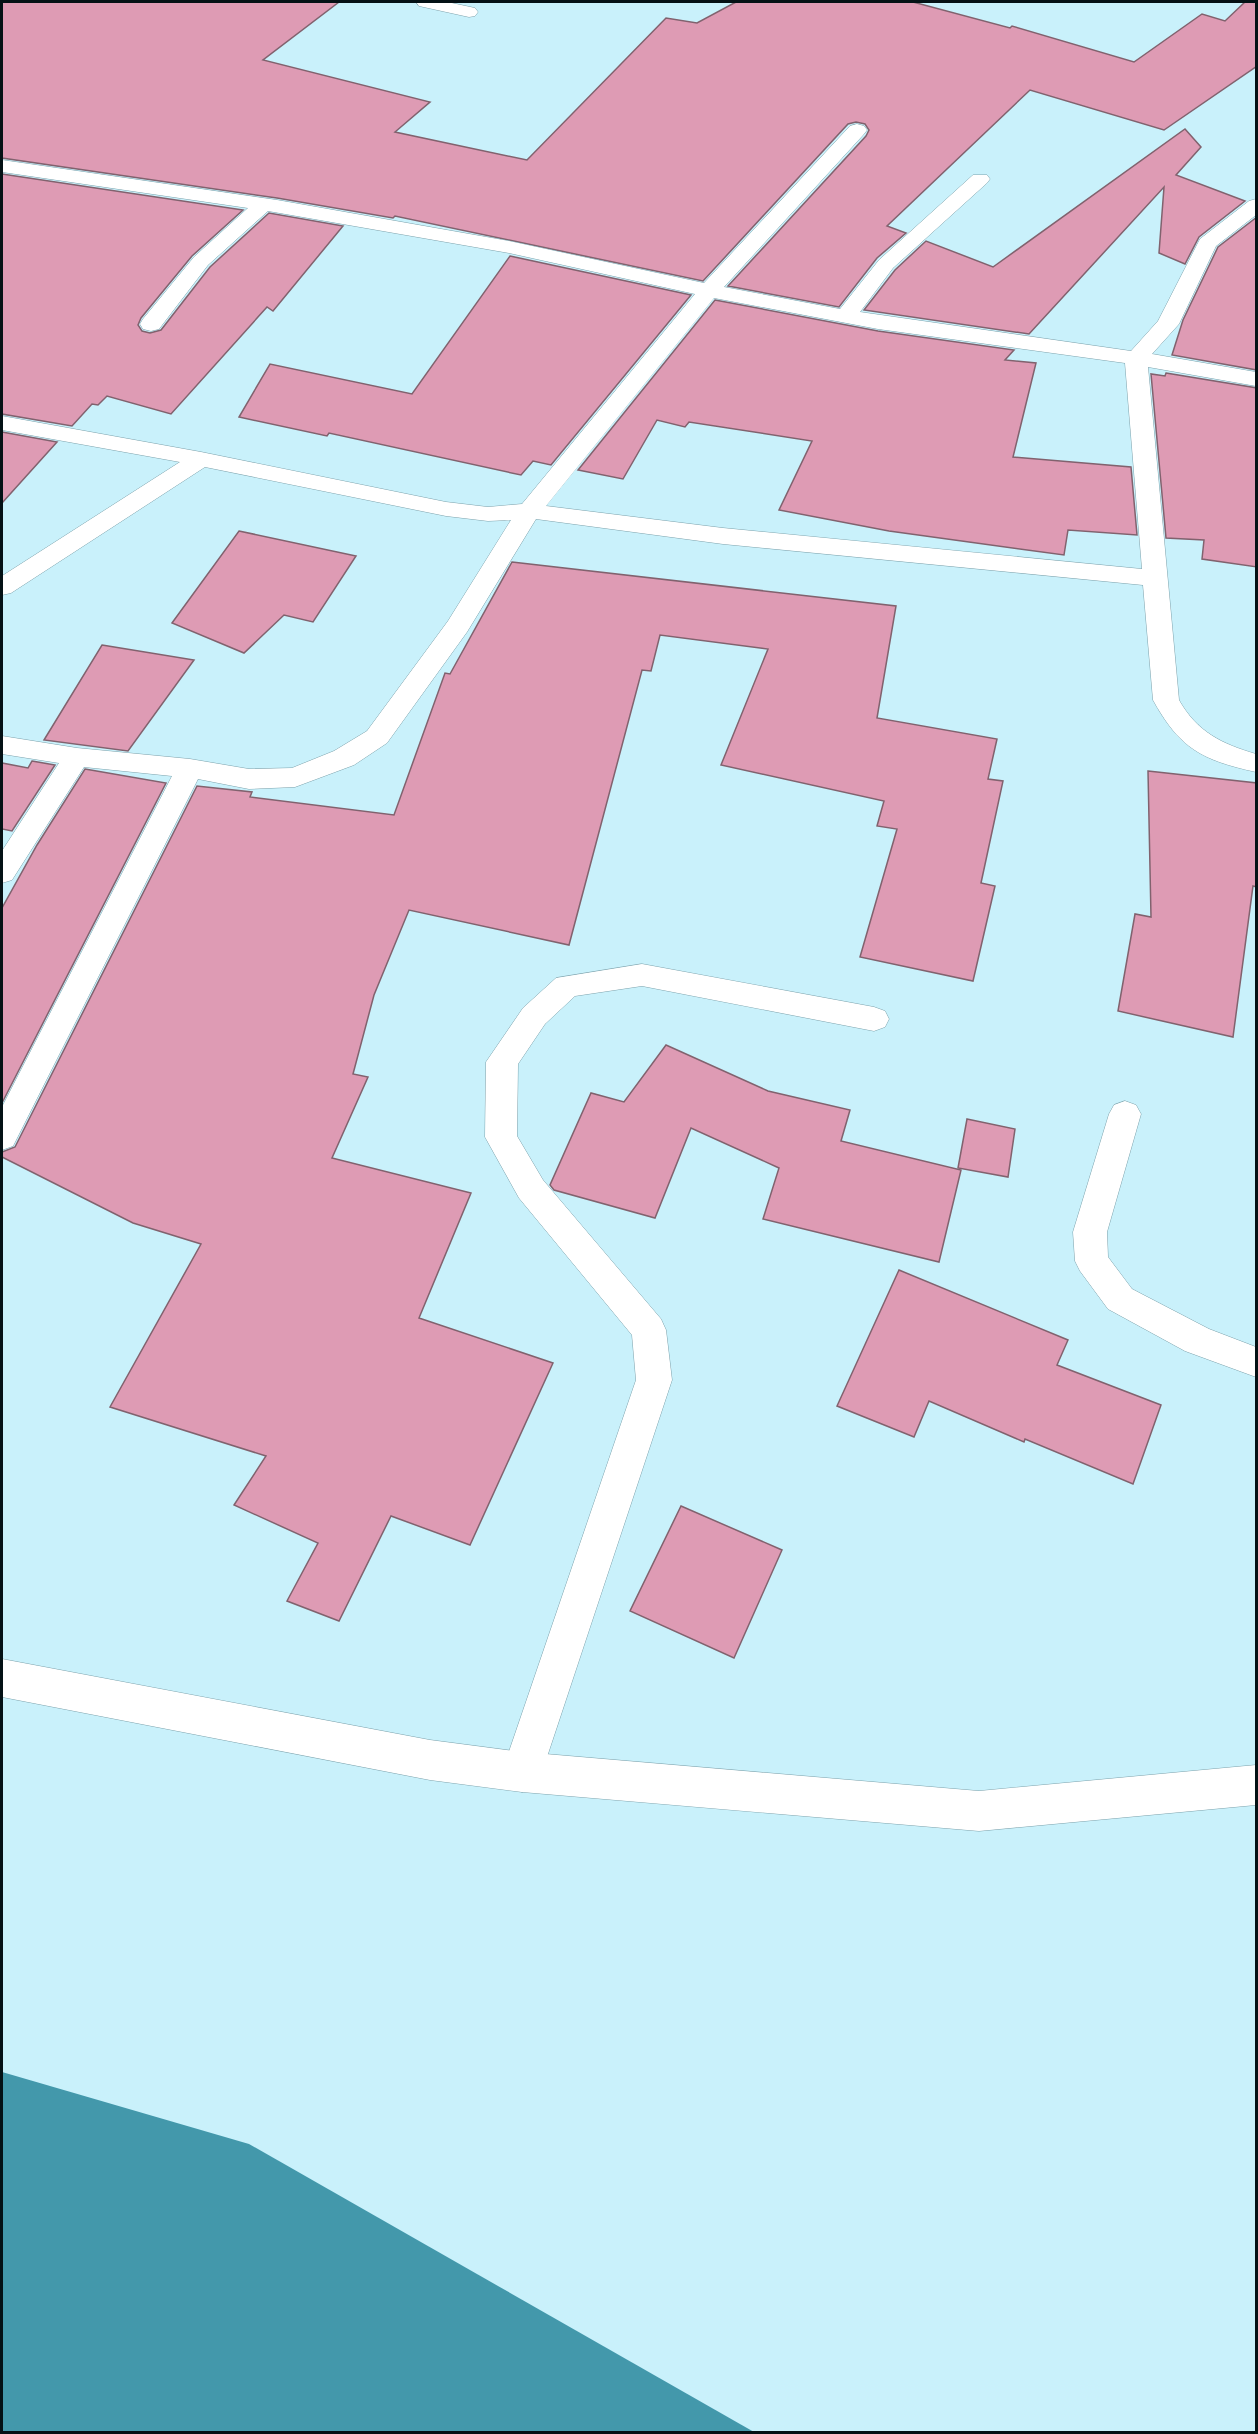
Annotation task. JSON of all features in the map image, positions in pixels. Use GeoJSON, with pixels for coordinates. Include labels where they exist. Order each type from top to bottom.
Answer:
{"type":"FeatureCollection","features":[{"type":"Feature","properties":{"kind":"street"},"geometry":{"type":"LineString","coordinates":[[425,2],[468,12]]}},
{"type":"Feature","properties":{"kind":"street"},"geometry":{"type":"LineString","coordinates":[[2,745],[77,757],[190,768],[249,779],[295,777],[344,758],[377,736],[459,626],[528,511],[709,291],[857,130]]}},
{"type":"Feature","properties":{"kind":"street"},"geometry":{"type":"LineString","coordinates":[[2,166],[264,204],[509,247],[709,291],[846,316],[1136,358],[1257,379]]}},
{"type":"Feature","properties":{"kind":"street"},"geometry":{"type":"LineString","coordinates":[[846,316],[886,264],[980,180]]}},
{"type":"Feature","properties":{"kind":"street"},"geometry":{"type":"LineString","coordinates":[[151,324],[201,261],[264,204]]}},
{"type":"Feature","properties":{"kind":"street"},"geometry":{"type":"LineString","coordinates":[[1257,205],[1207,243],[1168,324],[1136,358],[1166,700],[1178,724],[1196,741],[1224,754],[1257,763]]}},
{"type":"Feature","properties":{"kind":"street"},"geometry":{"type":"LineString","coordinates":[[2,423],[201,459],[446,509],[488,514],[528,511],[723,536],[1155,578]]}},
{"type":"Feature","properties":{"kind":"street"},"geometry":{"type":"LineString","coordinates":[[2,587],[201,459]]}},
{"type":"Feature","properties":{"kind":"street"},"geometry":{"type":"LineString","coordinates":[[2,873],[77,757]]}},
{"type":"Feature","properties":{"kind":"street"},"geometry":{"type":"LineString","coordinates":[[2,1137],[190,768]]}},
{"type":"Feature","properties":{"kind":"street"},"geometry":{"type":"LineString","coordinates":[[522,1773],[654,1380],[649,1330],[531,1189],[501,1137],[502,1062],[534,1016],[567,986],[642,975],[874,1019]]}},
{"type":"Feature","properties":{"kind":"street"},"geometry":{"type":"LineString","coordinates":[[1125,1114],[1089,1232],[1092,1261],[1120,1299],[1197,1340],[1257,1362]]}},
{"type":"Feature","properties":{"kind":"street"},"geometry":{"type":"LineString","coordinates":[[2,1678],[430,1760],[522,1773],[979,1811],[1257,1785]]}},
{"type":"Feature","properties":{"kind":"water"},"geometry":{"type":"Polygon","coordinates":[[[2,2072],[249,2144],[754,2432],[2,2432],[2,2072]]]}},
{"type":"Feature","properties":{"kind":"building"},"geometry":{"type":"Polygon","coordinates":[[[2,2],[339,2],[263,60],[430,102],[395,132],[527,160],[666,18],[697,23],[736,2],[913,2],[1010,28],[1012,26],[1134,62],[1202,14],[1225,21],[1245,2],[1257,2],[1257,66],[1164,130],[1030,90],[887,226],[906,233],[877,258],[839,307],[728,286],[866,136],[869,130],[865,124],[856,122],[848,124],[703,281],[395,216],[393,218],[277,198],[2,158],[2,2]]]}},
{"type":"Feature","properties":{"kind":"building"},"geometry":{"type":"Polygon","coordinates":[[[1185,129],[1201,147],[1176,175],[1245,201],[1199,237],[1185,264],[1159,253],[1164,187],[1029,334],[864,310],[895,270],[926,241],[993,267],[1185,129]]]}},
{"type":"Feature","properties":{"kind":"building"},"geometry":{"type":"Polygon","coordinates":[[[2,174],[243,210],[192,256],[141,318],[138,325],[142,331],[150,333],[161,330],[210,267],[269,213],[343,226],[273,311],[267,307],[171,414],[107,396],[98,405],[92,404],[72,426],[2,414],[2,174]]]}},
{"type":"Feature","properties":{"kind":"building"},"geometry":{"type":"Polygon","coordinates":[[[1257,217],[1257,370],[1172,355],[1183,320],[1218,247],[1257,217]]]}},
{"type":"Feature","properties":{"kind":"building"},"geometry":{"type":"Polygon","coordinates":[[[510,256],[691,295],[551,465],[533,461],[521,475],[329,433],[327,436],[239,417],[270,364],[412,394],[510,256]]]}},
{"type":"Feature","properties":{"kind":"building"},"geometry":{"type":"Polygon","coordinates":[[[715,300],[878,331],[1014,350],[1005,360],[1036,363],[1013,457],[1131,467],[1137,535],[1068,530],[1064,555],[889,531],[779,510],[812,441],[689,422],[685,427],[657,420],[623,479],[578,470],[715,300]]]}},
{"type":"Feature","properties":{"kind":"building"},"geometry":{"type":"Polygon","coordinates":[[[1166,373],[1257,388],[1257,567],[1202,559],[1204,540],[1166,538],[1151,374],[1165,376],[1166,373]]]}},
{"type":"Feature","properties":{"kind":"building"},"geometry":{"type":"Polygon","coordinates":[[[2,432],[57,442],[2,503],[2,432]]]}},
{"type":"Feature","properties":{"kind":"building"},"geometry":{"type":"Polygon","coordinates":[[[239,531],[356,556],[313,622],[284,615],[244,653],[172,623],[239,531]]]}},
{"type":"Feature","properties":{"kind":"building"},"geometry":{"type":"Polygon","coordinates":[[[512,562],[896,606],[877,718],[997,739],[988,779],[1003,781],[981,883],[995,886],[973,981],[860,957],[897,829],[877,826],[884,801],[721,765],[768,649],[660,635],[651,671],[642,670],[569,945],[409,910],[374,995],[353,1074],[368,1077],[332,1158],[471,1193],[419,1318],[553,1363],[470,1545],[391,1516],[339,1621],[287,1601],[318,1543],[234,1505],[266,1456],[110,1407],[201,1244],[133,1223],[2,1157],[2,1152],[15,1147],[197,786],[252,792],[250,797],[394,815],[445,673],[450,674],[512,562]]]}},
{"type":"Feature","properties":{"kind":"building"},"geometry":{"type":"Polygon","coordinates":[[[102,645],[194,660],[128,751],[44,740],[102,645]]]}},
{"type":"Feature","properties":{"kind":"building"},"geometry":{"type":"Polygon","coordinates":[[[32,761],[55,765],[12,831],[2,829],[2,763],[28,768],[32,761]]]}},
{"type":"Feature","properties":{"kind":"building"},"geometry":{"type":"Polygon","coordinates":[[[85,769],[166,783],[2,1103],[2,908],[37,845],[85,769]]]}},
{"type":"Feature","properties":{"kind":"building"},"geometry":{"type":"Polygon","coordinates":[[[1148,771],[1257,783],[1257,887],[1253,886],[1233,1037],[1118,1011],[1135,914],[1151,917],[1148,771]]]}},
{"type":"Feature","properties":{"kind":"building"},"geometry":{"type":"Polygon","coordinates":[[[666,1045],[768,1091],[850,1110],[841,1141],[961,1170],[939,1262],[763,1219],[779,1168],[691,1128],[655,1218],[554,1190],[550,1185],[591,1093],[624,1102],[666,1045]]]}},
{"type":"Feature","properties":{"kind":"building"},"geometry":{"type":"Polygon","coordinates":[[[967,1119],[1015,1129],[1008,1177],[958,1168],[967,1119]]]}},
{"type":"Feature","properties":{"kind":"building"},"geometry":{"type":"Polygon","coordinates":[[[899,1270],[1068,1340],[1057,1365],[1161,1405],[1133,1484],[1025,1439],[1024,1442],[929,1401],[914,1437],[837,1406],[899,1270]]]}},
{"type":"Feature","properties":{"kind":"building"},"geometry":{"type":"Polygon","coordinates":[[[681,1506],[782,1550],[734,1658],[630,1611],[681,1506]]]}}]}
